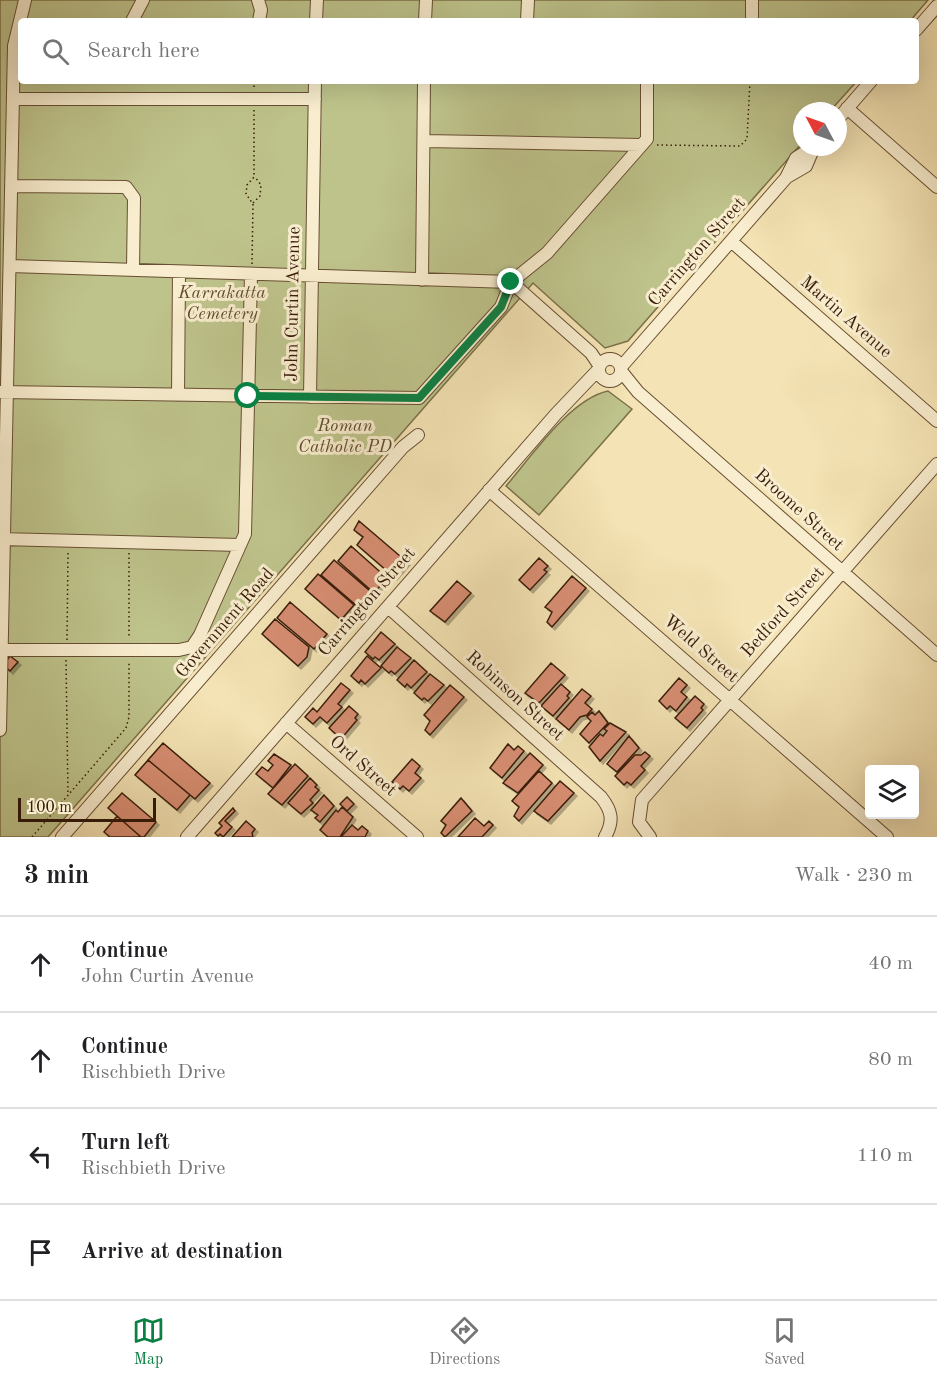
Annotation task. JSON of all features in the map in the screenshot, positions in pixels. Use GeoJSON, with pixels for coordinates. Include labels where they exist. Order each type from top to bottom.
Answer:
{"type":"FeatureCollection","features":[{"type":"Feature","properties":{"kind":"street"},"geometry":{"type":"LineString","coordinates":[[22,18],[25,0]]}},
{"type":"Feature","properties":{"kind":"street"},"geometry":{"type":"LineString","coordinates":[[134,18],[143,0]]}},
{"type":"Feature","properties":{"kind":"street"},"geometry":{"type":"LineString","coordinates":[[258,0],[261,10],[260,18]]}},
{"type":"Feature","properties":{"kind":"street"},"geometry":{"type":"LineString","coordinates":[[316,18],[317,0]]}},
{"type":"Feature","properties":{"kind":"street"},"geometry":{"type":"LineString","coordinates":[[425,18],[426,0]]}},
{"type":"Feature","properties":{"kind":"street"},"geometry":{"type":"LineString","coordinates":[[527,18],[528,0]]}},
{"type":"Feature","properties":{"kind":"street"},"geometry":{"type":"LineString","coordinates":[[752,0],[752,18]]}},
{"type":"Feature","properties":{"kind":"street"},"geometry":{"type":"LineString","coordinates":[[919,27],[937,6]]}},
{"type":"Feature","properties":{"kind":"street"},"geometry":{"type":"LineString","coordinates":[[0,46],[17,46],[13,99],[10,266],[4,392],[0,730]]}},
{"type":"Feature","properties":{"kind":"street","name":"John Curtin Avenue"},"geometry":{"type":"LineString","coordinates":[[4,392],[310,397],[315,84]]}},
{"type":"Feature","properties":{"kind":"street"},"geometry":{"type":"LineString","coordinates":[[422,280],[424,84]]}},
{"type":"Feature","properties":{"kind":"street"},"geometry":{"type":"LineString","coordinates":[[310,397],[419,398],[501,307],[511,282],[548,253],[646,139],[647,84]]}},
{"type":"Feature","properties":{"kind":"street"},"geometry":{"type":"LineString","coordinates":[[868,84],[847,108],[937,187]]}},
{"type":"Feature","properties":{"kind":"street"},"geometry":{"type":"LineString","coordinates":[[13,99],[315,99]]}},
{"type":"Feature","properties":{"kind":"street"},"geometry":{"type":"LineString","coordinates":[[424,141],[641,145]]}},
{"type":"Feature","properties":{"kind":"street","name":"Carrington Street"},"geometry":{"type":"LineString","coordinates":[[188,837],[556,414],[577,394],[635,349],[786,178],[799,156]]}},
{"type":"Feature","properties":{"kind":"street"},"geometry":{"type":"LineString","coordinates":[[11,186],[126,187],[134,198],[133,270]]}},
{"type":"Feature","properties":{"kind":"street","name":"Martin Avenue"},"geometry":{"type":"LineString","coordinates":[[731,241],[937,421]]}},
{"type":"Feature","properties":{"kind":"street"},"geometry":{"type":"LineString","coordinates":[[10,266],[511,282]]}},
{"type":"Feature","properties":{"kind":"street"},"geometry":{"type":"LineString","coordinates":[[178,395],[179,272]]}},
{"type":"Feature","properties":{"kind":"street"},"geometry":{"type":"LineString","coordinates":[[2,650],[179,650],[192,647],[245,534],[251,274]]}},
{"type":"Feature","properties":{"kind":"street","name":"Broome Street"},"geometry":{"type":"LineString","coordinates":[[511,282],[937,655]]}},
{"type":"Feature","properties":{"kind":"street","name":"Government Road"},"geometry":{"type":"LineString","coordinates":[[62,837],[403,447],[418,435]]}},
{"type":"Feature","properties":{"kind":"street","name":"Bedford Street"},"geometry":{"type":"LineString","coordinates":[[650,837],[639,822],[638,815],[642,800],[937,464]]}},
{"type":"Feature","properties":{"kind":"street","name":"Weld Street"},"geometry":{"type":"LineString","coordinates":[[489,490],[887,837]]}},
{"type":"Feature","properties":{"kind":"street"},"geometry":{"type":"LineString","coordinates":[[2,539],[129,540],[240,545]]}},
{"type":"Feature","properties":{"kind":"street","name":"Robinson Street"},"geometry":{"type":"LineString","coordinates":[[388,607],[601,797],[609,807],[611,817],[611,825],[605,837]]}},
{"type":"Feature","properties":{"kind":"street","name":"Ord Street"},"geometry":{"type":"LineString","coordinates":[[286,723],[417,837]]}},
{"type":"Feature","properties":{"kind":"path"},"geometry":{"type":"LineString","coordinates":[[251,274],[253,204],[246,194],[247,185],[254,177],[254,84]]}},
{"type":"Feature","properties":{"kind":"path"},"geometry":{"type":"LineString","coordinates":[[641,145],[740,146],[747,139],[750,84]]}},
{"type":"Feature","properties":{"kind":"path"},"geometry":{"type":"LineString","coordinates":[[253,204],[260,196],[261,185],[254,177]]}},
{"type":"Feature","properties":{"kind":"path"},"geometry":{"type":"LineString","coordinates":[[68,797],[66,650],[69,540]]}},
{"type":"Feature","properties":{"kind":"path"},"geometry":{"type":"LineString","coordinates":[[32,837],[126,728],[129,717],[129,540]]}},
{"type":"Feature","properties":{"kind":"green space","name":"Karrakatta Cemetery"},"geometry":{"type":"Polygon","coordinates":[[[0,0],[928,0],[913,18],[18,18],[18,84],[854,84],[838,102],[793,102],[793,153],[628,341],[605,348],[533,283],[48,837],[0,837],[0,0]]]}},
{"type":"Feature","properties":{"kind":"green space"},"geometry":{"type":"Polygon","coordinates":[[[608,391],[632,409],[539,515],[506,486],[539,445],[566,417],[594,396],[608,391]]]}},
{"type":"Feature","properties":{"kind":"building"},"geometry":{"type":"Polygon","coordinates":[[[359,521],[407,562],[394,577],[357,545],[363,537],[354,530],[359,521]]]}},
{"type":"Feature","properties":{"kind":"building"},"geometry":{"type":"Polygon","coordinates":[[[351,546],[387,578],[374,593],[338,561],[351,546]]]}},
{"type":"Feature","properties":{"kind":"building"},"geometry":{"type":"Polygon","coordinates":[[[539,558],[548,566],[544,570],[547,572],[530,590],[519,580],[539,558]]]}},
{"type":"Feature","properties":{"kind":"building"},"geometry":{"type":"Polygon","coordinates":[[[334,560],[370,591],[357,606],[321,575],[334,560]]]}},
{"type":"Feature","properties":{"kind":"building"},"geometry":{"type":"Polygon","coordinates":[[[318,574],[354,605],[341,620],[305,589],[318,574]]]}},
{"type":"Feature","properties":{"kind":"building"},"geometry":{"type":"Polygon","coordinates":[[[572,576],[586,588],[552,627],[547,622],[552,612],[545,607],[572,576]]]}},
{"type":"Feature","properties":{"kind":"building"},"geometry":{"type":"Polygon","coordinates":[[[457,581],[471,593],[445,622],[430,611],[457,581]]]}},
{"type":"Feature","properties":{"kind":"building"},"geometry":{"type":"Polygon","coordinates":[[[290,602],[327,634],[314,649],[277,618],[290,602]]]}},
{"type":"Feature","properties":{"kind":"building"},"geometry":{"type":"Polygon","coordinates":[[[275,619],[309,647],[307,657],[298,666],[262,634],[275,619]]]}},
{"type":"Feature","properties":{"kind":"building"},"geometry":{"type":"Polygon","coordinates":[[[381,632],[395,644],[379,660],[375,657],[373,659],[365,652],[381,632]]]}},
{"type":"Feature","properties":{"kind":"building"},"geometry":{"type":"Polygon","coordinates":[[[397,647],[411,658],[395,674],[391,671],[389,673],[381,666],[397,647]]]}},
{"type":"Feature","properties":{"kind":"building"},"geometry":{"type":"Polygon","coordinates":[[[10,656],[18,662],[10,671],[3,665],[10,656]]]}},
{"type":"Feature","properties":{"kind":"building"},"geometry":{"type":"Polygon","coordinates":[[[367,656],[381,668],[365,684],[361,680],[359,683],[351,676],[367,656]]]}},
{"type":"Feature","properties":{"kind":"building"},"geometry":{"type":"Polygon","coordinates":[[[414,660],[427,672],[411,688],[407,684],[405,687],[397,680],[414,660]]]}},
{"type":"Feature","properties":{"kind":"building"},"geometry":{"type":"Polygon","coordinates":[[[551,663],[565,675],[539,703],[525,693],[551,663]]]}},
{"type":"Feature","properties":{"kind":"building"},"geometry":{"type":"Polygon","coordinates":[[[430,674],[444,685],[428,701],[424,698],[422,700],[414,693],[430,674]]]}},
{"type":"Feature","properties":{"kind":"building"},"geometry":{"type":"Polygon","coordinates":[[[679,678],[687,685],[681,692],[687,697],[676,711],[670,706],[667,709],[659,701],[679,678]]]}},
{"type":"Feature","properties":{"kind":"building"},"geometry":{"type":"Polygon","coordinates":[[[341,683],[350,690],[338,704],[342,707],[327,723],[320,717],[313,724],[305,717],[313,708],[317,712],[341,683]]]}},
{"type":"Feature","properties":{"kind":"building"},"geometry":{"type":"Polygon","coordinates":[[[561,684],[570,692],[567,696],[569,698],[553,716],[541,706],[561,684]]]}},
{"type":"Feature","properties":{"kind":"building"},"geometry":{"type":"Polygon","coordinates":[[[450,685],[464,697],[430,735],[425,730],[430,721],[424,715],[450,685]]]}},
{"type":"Feature","properties":{"kind":"building"},"geometry":{"type":"Polygon","coordinates":[[[582,689],[591,696],[585,703],[592,709],[587,715],[580,717],[569,730],[556,719],[582,689]]]}},
{"type":"Feature","properties":{"kind":"building"},"geometry":{"type":"Polygon","coordinates":[[[695,696],[704,704],[701,708],[703,710],[687,728],[675,718],[695,696]]]}},
{"type":"Feature","properties":{"kind":"building"},"geometry":{"type":"Polygon","coordinates":[[[349,706],[358,714],[355,718],[357,720],[341,739],[329,728],[349,706]]]}},
{"type":"Feature","properties":{"kind":"building"},"geometry":{"type":"Polygon","coordinates":[[[599,711],[608,723],[589,743],[580,734],[591,721],[587,717],[592,712],[595,715],[599,711]]]}},
{"type":"Feature","properties":{"kind":"building"},"geometry":{"type":"Polygon","coordinates":[[[610,723],[626,732],[600,761],[589,747],[600,734],[603,736],[607,731],[604,729],[610,723]]]}},
{"type":"Feature","properties":{"kind":"building"},"geometry":{"type":"Polygon","coordinates":[[[629,736],[639,748],[617,772],[607,764],[629,736]]]}},
{"type":"Feature","properties":{"kind":"building"},"geometry":{"type":"Polygon","coordinates":[[[163,743],[210,783],[195,799],[148,760],[163,743]]]}},
{"type":"Feature","properties":{"kind":"building"},"geometry":{"type":"Polygon","coordinates":[[[508,744],[514,750],[518,746],[524,751],[502,778],[490,768],[508,744]]]}},
{"type":"Feature","properties":{"kind":"building"},"geometry":{"type":"Polygon","coordinates":[[[645,752],[650,756],[641,766],[645,770],[631,785],[627,782],[624,785],[615,776],[635,755],[645,752]]]}},
{"type":"Feature","properties":{"kind":"building"},"geometry":{"type":"Polygon","coordinates":[[[530,753],[543,765],[518,793],[503,783],[530,753]]]}},
{"type":"Feature","properties":{"kind":"building"},"geometry":{"type":"Polygon","coordinates":[[[274,754],[291,765],[273,788],[256,774],[262,767],[268,771],[273,765],[268,761],[274,754]]]}},
{"type":"Feature","properties":{"kind":"building"},"geometry":{"type":"Polygon","coordinates":[[[412,759],[420,766],[415,773],[421,778],[409,791],[403,786],[400,789],[392,782],[412,759]]]}},
{"type":"Feature","properties":{"kind":"building"},"geometry":{"type":"Polygon","coordinates":[[[148,760],[190,795],[177,810],[135,775],[148,760]]]}},
{"type":"Feature","properties":{"kind":"building"},"geometry":{"type":"Polygon","coordinates":[[[295,764],[308,776],[282,805],[268,794],[295,764]]]}},
{"type":"Feature","properties":{"kind":"building"},"geometry":{"type":"Polygon","coordinates":[[[539,771],[552,783],[519,821],[514,816],[519,807],[512,801],[539,771]]]}},
{"type":"Feature","properties":{"kind":"building"},"geometry":{"type":"Polygon","coordinates":[[[310,778],[319,790],[310,800],[313,803],[301,814],[288,803],[310,778]]]}},
{"type":"Feature","properties":{"kind":"building"},"geometry":{"type":"Polygon","coordinates":[[[560,781],[574,793],[548,821],[534,811],[560,781]]]}},
{"type":"Feature","properties":{"kind":"building"},"geometry":{"type":"Polygon","coordinates":[[[122,793],[156,822],[144,837],[141,837],[108,808],[122,793]]]}},
{"type":"Feature","properties":{"kind":"building"},"geometry":{"type":"Polygon","coordinates":[[[324,795],[334,806],[320,822],[315,818],[318,815],[311,810],[324,795]]]}},
{"type":"Feature","properties":{"kind":"building"},"geometry":{"type":"Polygon","coordinates":[[[347,797],[354,804],[347,811],[340,804],[347,797]]]}},
{"type":"Feature","properties":{"kind":"building"},"geometry":{"type":"Polygon","coordinates":[[[461,798],[472,811],[445,837],[441,833],[446,825],[441,821],[461,798]]]}},
{"type":"Feature","properties":{"kind":"building"},"geometry":{"type":"Polygon","coordinates":[[[342,807],[353,817],[340,837],[328,837],[320,830],[336,810],[338,812],[342,807]]]}},
{"type":"Feature","properties":{"kind":"building"},"geometry":{"type":"Polygon","coordinates":[[[233,808],[235,811],[225,821],[232,827],[223,837],[220,834],[218,836],[215,833],[222,826],[219,823],[233,808]]]}},
{"type":"Feature","properties":{"kind":"building"},"geometry":{"type":"Polygon","coordinates":[[[117,816],[141,837],[110,837],[104,832],[117,816]]]}},
{"type":"Feature","properties":{"kind":"building"},"geometry":{"type":"Polygon","coordinates":[[[475,818],[484,826],[489,821],[493,825],[482,837],[458,837],[475,818]]]}},
{"type":"Feature","properties":{"kind":"building"},"geometry":{"type":"Polygon","coordinates":[[[246,821],[255,829],[252,833],[253,837],[232,837],[246,821]]]}},
{"type":"Feature","properties":{"kind":"building"},"geometry":{"type":"Polygon","coordinates":[[[352,825],[358,830],[362,826],[368,831],[365,837],[341,837],[352,825]]]}},
{"type":"Feature","properties":{"kind":"route"},"geometry":{"type":"LineString","coordinates":[[248,396],[410,400],[419,398],[429,390],[501,307],[511,282]]}},
{"type":"Feature","properties":{"kind":"park label","name":"Roman Catholic PD"},"geometry":{"type":"Point","coordinates":[345,436]}}]}
